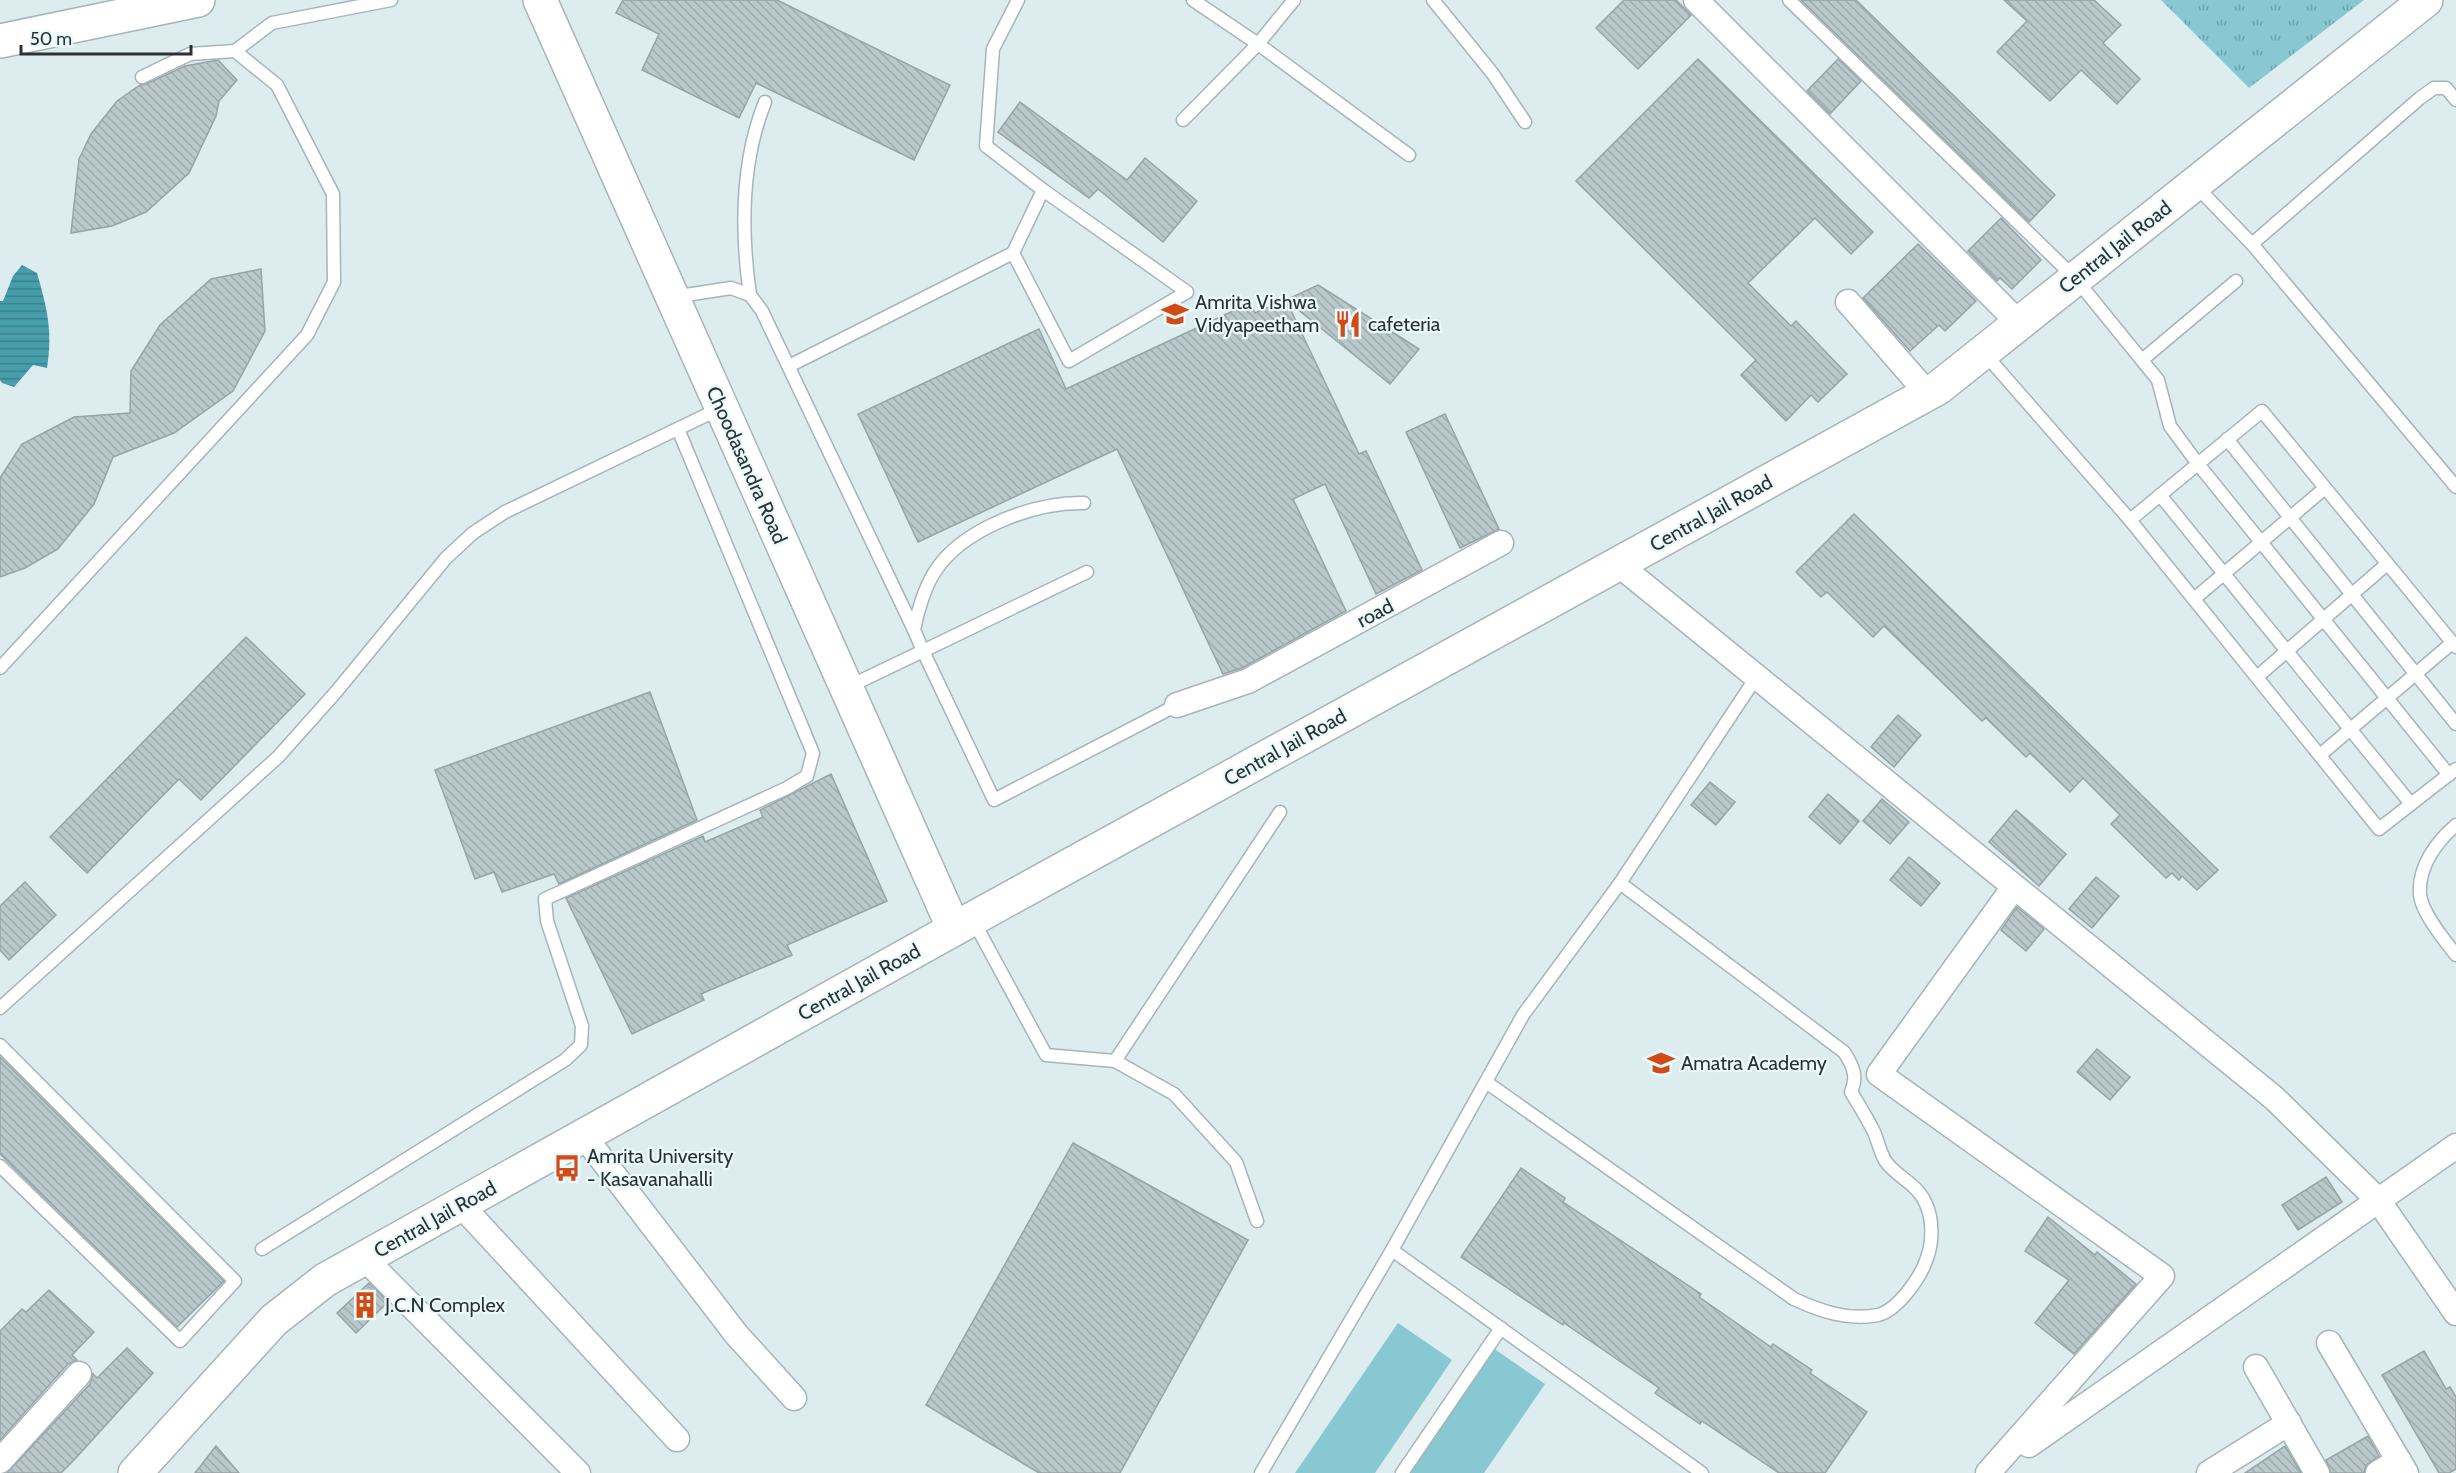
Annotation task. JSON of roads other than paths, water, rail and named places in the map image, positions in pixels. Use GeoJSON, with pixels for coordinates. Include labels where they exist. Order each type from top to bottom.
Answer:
{"type":"FeatureCollection","features":[{"type":"Feature","properties":{"kind":"main road"},"geometry":{"type":"LineString","coordinates":[[0,41],[198,0]]}},
{"type":"Feature","properties":{"kind":"main road","name":"Choodasandra Road"},"geometry":{"type":"LineString","coordinates":[[540,0],[847,688],[963,924]]}},
{"type":"Feature","properties":{"kind":"main road","name":"Central Jail Road"},"geometry":{"type":"LineString","coordinates":[[135,1473],[274,1320],[325,1280],[963,924],[1928,394],[2426,0]]}},
{"type":"Feature","properties":{"kind":"street"},"geometry":{"type":"LineString","coordinates":[[1696,0],[2019,323]]}},
{"type":"Feature","properties":{"kind":"street"},"geometry":{"type":"LineString","coordinates":[[1848,302],[1928,394]]}},
{"type":"Feature","properties":{"kind":"street","name":"road"},"geometry":{"type":"LineString","coordinates":[[1178,705],[1248,681],[1500,543]]}},
{"type":"Feature","properties":{"kind":"street"},"geometry":{"type":"LineString","coordinates":[[1618,564],[2274,1098],[2378,1200],[2456,1313]]}},
{"type":"Feature","properties":{"kind":"street"},"geometry":{"type":"LineString","coordinates":[[1988,1473],[2162,1276],[1879,1074],[2014,887]]}},
{"type":"Feature","properties":{"kind":"street"},"geometry":{"type":"LineString","coordinates":[[584,1136],[736,1334],[794,1398]]}},
{"type":"Feature","properties":{"kind":"street"},"geometry":{"type":"LineString","coordinates":[[2029,1445],[2456,1146]]}},
{"type":"Feature","properties":{"kind":"street"},"geometry":{"type":"LineString","coordinates":[[460,1204],[677,1439]]}},
{"type":"Feature","properties":{"kind":"street"},"geometry":{"type":"LineString","coordinates":[[364,1258],[578,1473]]}},
{"type":"Feature","properties":{"kind":"street"},"geometry":{"type":"LineString","coordinates":[[2329,1343],[2402,1467],[2378,1473]]}},
{"type":"Feature","properties":{"kind":"street"},"geometry":{"type":"LineString","coordinates":[[2256,1367],[2317,1473]]}},
{"type":"Feature","properties":{"kind":"street"},"geometry":{"type":"LineString","coordinates":[[0,1461],[79,1374]]}},
{"type":"Feature","properties":{"kind":"street"},"geometry":{"type":"LineString","coordinates":[[2209,1473],[2289,1423]]}},
{"type":"Feature","properties":{"kind":"lane"},"geometry":{"type":"LineString","coordinates":[[141,77],[190,54],[235,51],[272,23],[391,0]]}},
{"type":"Feature","properties":{"kind":"lane"},"geometry":{"type":"LineString","coordinates":[[1013,253],[1069,361],[1187,292],[1043,190],[986,146],[993,49],[1018,0]]}},
{"type":"Feature","properties":{"kind":"lane"},"geometry":{"type":"LineString","coordinates":[[1193,0],[1409,155]]}},
{"type":"Feature","properties":{"kind":"lane"},"geometry":{"type":"LineString","coordinates":[[1183,120],[1258,45],[1294,0]]}},
{"type":"Feature","properties":{"kind":"lane"},"geometry":{"type":"LineString","coordinates":[[1433,0],[1493,74],[1525,122]]}},
{"type":"Feature","properties":{"kind":"lane"},"geometry":{"type":"LineString","coordinates":[[1789,0],[2075,278],[2158,380],[2170,426],[2198,464],[2387,699],[2452,772],[2379,829],[2130,520],[1983,352]]}},
{"type":"Feature","properties":{"kind":"lane"},"geometry":{"type":"LineString","coordinates":[[0,668],[307,335],[334,282],[333,194],[277,85],[235,51]]}},
{"type":"Feature","properties":{"kind":"lane"},"geometry":{"type":"LineString","coordinates":[[2252,244],[2434,88],[2446,88],[2456,100]]}},
{"type":"Feature","properties":{"kind":"lane"},"geometry":{"type":"LineString","coordinates":[[765,102],[756,124],[745,209],[744,230],[750,295],[762,311],[789,366],[994,800],[1178,705]]}},
{"type":"Feature","properties":{"kind":"lane"},"geometry":{"type":"LineString","coordinates":[[2194,184],[2252,244],[2456,487]]}},
{"type":"Feature","properties":{"kind":"lane"},"geometry":{"type":"LineString","coordinates":[[789,366],[1013,253],[1043,190]]}},
{"type":"Feature","properties":{"kind":"lane"},"geometry":{"type":"LineString","coordinates":[[2142,360],[2236,281]]}},
{"type":"Feature","properties":{"kind":"lane"},"geometry":{"type":"LineString","coordinates":[[673,297],[731,288],[750,295]]}},
{"type":"Feature","properties":{"kind":"lane"},"geometry":{"type":"LineString","coordinates":[[0,1008],[278,757],[336,692],[446,558],[473,533],[505,512],[722,407]]}},
{"type":"Feature","properties":{"kind":"lane"},"geometry":{"type":"LineString","coordinates":[[2130,520],[2262,411],[2454,645],[2320,755]]}},
{"type":"Feature","properties":{"kind":"lane"},"geometry":{"type":"LineString","coordinates":[[262,1249],[565,1060],[581,1045],[582,1026],[547,921],[545,899],[788,788],[807,776],[813,753],[678,429]]}},
{"type":"Feature","properties":{"kind":"lane"},"geometry":{"type":"LineString","coordinates":[[2228,439],[2456,724]]}},
{"type":"Feature","properties":{"kind":"lane"},"geometry":{"type":"LineString","coordinates":[[2194,599],[2325,488]]}},
{"type":"Feature","properties":{"kind":"lane"},"geometry":{"type":"LineString","coordinates":[[2160,495],[2411,804]]}},
{"type":"Feature","properties":{"kind":"lane"},"geometry":{"type":"LineString","coordinates":[[914,630],[918,608],[932,575],[958,546],[1010,516],[1062,503],[1084,503]]}},
{"type":"Feature","properties":{"kind":"lane"},"geometry":{"type":"LineString","coordinates":[[2257,677],[2387,564]]}},
{"type":"Feature","properties":{"kind":"lane"},"geometry":{"type":"LineString","coordinates":[[847,688],[1087,572]]}},
{"type":"Feature","properties":{"kind":"lane"},"geometry":{"type":"LineString","coordinates":[[1261,1473],[1392,1250],[1523,1015],[1620,884],[1757,676]]}},
{"type":"Feature","properties":{"kind":"lane"},"geometry":{"type":"LineString","coordinates":[[1115,1060],[1280,812]]}},
{"type":"Feature","properties":{"kind":"lane"},"geometry":{"type":"LineString","coordinates":[[2456,825],[2425,861],[2420,895],[2436,930],[2456,955]]}},
{"type":"Feature","properties":{"kind":"lane"},"geometry":{"type":"LineString","coordinates":[[1486,1082],[1794,1299],[1814,1308],[1851,1318],[1880,1315],[1896,1305],[1913,1284],[1927,1258],[1931,1232],[1928,1206],[1919,1190],[1886,1161],[1874,1133],[1851,1092],[1856,1080],[1852,1065],[1844,1052],[1620,884]]}},
{"type":"Feature","properties":{"kind":"lane"},"geometry":{"type":"LineString","coordinates":[[963,924],[1046,1055],[1115,1060],[1174,1094],[1236,1162],[1257,1221]]}},
{"type":"Feature","properties":{"kind":"lane"},"geometry":{"type":"LineString","coordinates":[[0,1045],[235,1281],[180,1341],[0,1166]]}},
{"type":"Feature","properties":{"kind":"lane"},"geometry":{"type":"LineString","coordinates":[[1392,1250],[1702,1473]]}},
{"type":"Feature","properties":{"kind":"lane"},"geometry":{"type":"LineString","coordinates":[[1402,1473],[1501,1328]]}},
{"type":"Feature","properties":{"kind":"place","name":"Amrita Vishwa Vidyapeetham"},"geometry":{"type":"Point","coordinates":[1175,314]}},
{"type":"Feature","properties":{"kind":"place","name":"cafeteria"},"geometry":{"type":"Point","coordinates":[1348,324]}},
{"type":"Feature","properties":{"kind":"place","name":"Amatra Academy"},"geometry":{"type":"Point","coordinates":[1661,1063]}},
{"type":"Feature","properties":{"kind":"place","name":"Amrita University - Kasavanahalli"},"geometry":{"type":"Point","coordinates":[567,1168]}},
{"type":"Feature","properties":{"kind":"place","name":"J.C.N Complex"},"geometry":{"type":"Point","coordinates":[365,1305]}}]}
